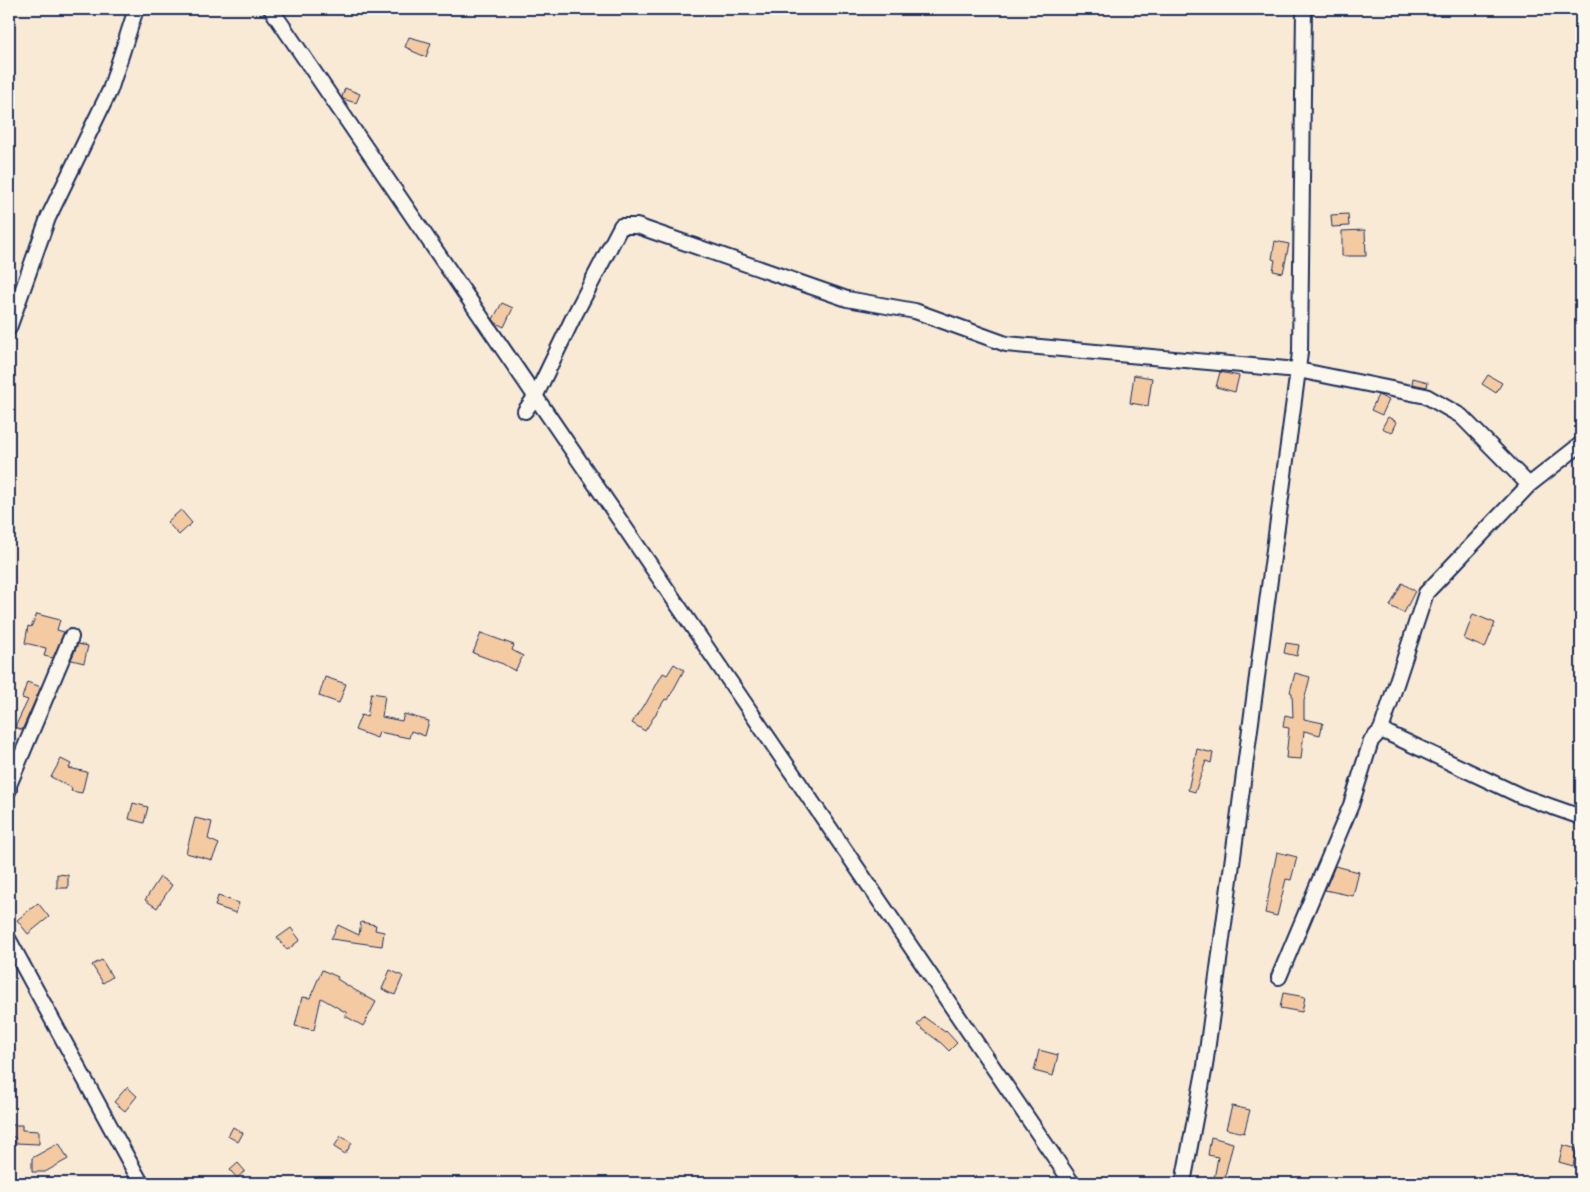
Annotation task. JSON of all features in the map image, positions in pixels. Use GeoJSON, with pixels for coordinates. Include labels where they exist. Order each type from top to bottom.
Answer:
{"type":"FeatureCollection","features":[{"type":"Feature","properties":{"kind":"street"},"geometry":{"type":"LineString","coordinates":[[9,328],[48,218],[110,90],[136,9]]}},
{"type":"Feature","properties":{"kind":"street"},"geometry":{"type":"LineString","coordinates":[[271,9],[1072,1183]]}},
{"type":"Feature","properties":{"kind":"street"},"geometry":{"type":"LineString","coordinates":[[1183,1183],[1205,1066],[1300,352],[1304,9]]}},
{"type":"Feature","properties":{"kind":"street"},"geometry":{"type":"LineString","coordinates":[[525,411],[535,397],[572,318],[621,226],[637,226],[847,299],[915,311],[1006,344],[1298,370],[1426,396],[1461,416],[1529,485]]}},
{"type":"Feature","properties":{"kind":"street"},"geometry":{"type":"LineString","coordinates":[[1279,977],[1350,805],[1371,741],[1381,730],[1426,593],[1529,485],[1581,444]]}},
{"type":"Feature","properties":{"kind":"street"},"geometry":{"type":"LineString","coordinates":[[9,790],[9,785],[72,637]]}},
{"type":"Feature","properties":{"kind":"street"},"geometry":{"type":"LineString","coordinates":[[1381,730],[1521,796],[1581,817]]}},
{"type":"Feature","properties":{"kind":"street"},"geometry":{"type":"LineString","coordinates":[[9,940],[141,1183]]}},
{"type":"Feature","properties":{"kind":"building"},"geometry":{"type":"Polygon","coordinates":[[[409,37],[431,43],[426,57],[405,47],[409,37]]]}},
{"type":"Feature","properties":{"kind":"building"},"geometry":{"type":"Polygon","coordinates":[[[345,88],[360,94],[356,103],[343,99],[345,88]]]}},
{"type":"Feature","properties":{"kind":"building"},"geometry":{"type":"Polygon","coordinates":[[[1348,214],[1349,226],[1332,227],[1331,215],[1348,214]]]}},
{"type":"Feature","properties":{"kind":"building"},"geometry":{"type":"Polygon","coordinates":[[[1365,230],[1366,256],[1342,256],[1342,231],[1365,230]]]}},
{"type":"Feature","properties":{"kind":"building"},"geometry":{"type":"Polygon","coordinates":[[[1275,241],[1289,244],[1283,273],[1273,271],[1275,260],[1272,259],[1275,241]]]}},
{"type":"Feature","properties":{"kind":"building"},"geometry":{"type":"Polygon","coordinates":[[[502,303],[513,308],[504,327],[493,319],[502,303]]]}},
{"type":"Feature","properties":{"kind":"building"},"geometry":{"type":"Polygon","coordinates":[[[1220,372],[1239,376],[1235,392],[1216,387],[1220,372]]]}},
{"type":"Feature","properties":{"kind":"building"},"geometry":{"type":"Polygon","coordinates":[[[1134,375],[1152,378],[1148,406],[1130,403],[1134,375]]]}},
{"type":"Feature","properties":{"kind":"building"},"geometry":{"type":"Polygon","coordinates":[[[1488,375],[1502,383],[1496,393],[1482,384],[1488,375]]]}},
{"type":"Feature","properties":{"kind":"building"},"geometry":{"type":"Polygon","coordinates":[[[1413,378],[1428,382],[1427,387],[1412,384],[1413,378]]]}},
{"type":"Feature","properties":{"kind":"building"},"geometry":{"type":"Polygon","coordinates":[[[1378,395],[1389,400],[1382,415],[1371,410],[1378,395]]]}},
{"type":"Feature","properties":{"kind":"building"},"geometry":{"type":"Polygon","coordinates":[[[1388,417],[1397,422],[1392,433],[1382,428],[1388,417]]]}},
{"type":"Feature","properties":{"kind":"building"},"geometry":{"type":"Polygon","coordinates":[[[181,510],[192,523],[179,535],[167,522],[181,510]]]}},
{"type":"Feature","properties":{"kind":"building"},"geometry":{"type":"Polygon","coordinates":[[[1402,583],[1415,591],[1404,613],[1390,606],[1402,583]]]}},
{"type":"Feature","properties":{"kind":"building"},"geometry":{"type":"Polygon","coordinates":[[[37,614],[60,620],[57,630],[64,632],[53,658],[44,656],[46,648],[25,643],[28,626],[31,627],[37,614]]]}},
{"type":"Feature","properties":{"kind":"building"},"geometry":{"type":"Polygon","coordinates":[[[1473,614],[1495,623],[1485,648],[1464,639],[1473,614]]]}},
{"type":"Feature","properties":{"kind":"building"},"geometry":{"type":"Polygon","coordinates":[[[481,633],[514,645],[512,650],[523,656],[515,671],[503,664],[473,653],[481,633]]]}},
{"type":"Feature","properties":{"kind":"building"},"geometry":{"type":"Polygon","coordinates":[[[1286,643],[1299,645],[1297,656],[1284,653],[1286,643]]]}},
{"type":"Feature","properties":{"kind":"building"},"geometry":{"type":"Polygon","coordinates":[[[78,644],[88,646],[84,663],[72,660],[70,662],[78,644]]]}},
{"type":"Feature","properties":{"kind":"building"},"geometry":{"type":"Polygon","coordinates":[[[674,664],[684,670],[668,700],[665,699],[645,731],[632,723],[645,705],[663,673],[667,675],[674,664]]]}},
{"type":"Feature","properties":{"kind":"building"},"geometry":{"type":"Polygon","coordinates":[[[1295,673],[1310,677],[1304,701],[1304,719],[1323,723],[1320,735],[1304,731],[1301,759],[1286,758],[1289,728],[1283,727],[1285,715],[1293,717],[1292,693],[1290,692],[1295,673]]]}},
{"type":"Feature","properties":{"kind":"building"},"geometry":{"type":"Polygon","coordinates":[[[325,677],[346,684],[339,703],[319,696],[325,677]]]}},
{"type":"Feature","properties":{"kind":"building"},"geometry":{"type":"Polygon","coordinates":[[[27,682],[41,687],[22,730],[15,727],[28,700],[22,698],[27,682]]]}},
{"type":"Feature","properties":{"kind":"building"},"geometry":{"type":"Polygon","coordinates":[[[371,693],[385,695],[382,717],[402,721],[404,714],[429,721],[425,736],[411,731],[409,738],[379,732],[377,738],[355,730],[361,715],[367,717],[371,693]]]}},
{"type":"Feature","properties":{"kind":"building"},"geometry":{"type":"Polygon","coordinates":[[[1197,749],[1213,753],[1211,763],[1206,761],[1195,792],[1188,790],[1197,749]]]}},
{"type":"Feature","properties":{"kind":"building"},"geometry":{"type":"Polygon","coordinates":[[[61,759],[71,764],[69,768],[87,772],[82,793],[71,791],[72,788],[51,777],[61,759]]]}},
{"type":"Feature","properties":{"kind":"building"},"geometry":{"type":"Polygon","coordinates":[[[133,803],[148,807],[144,823],[129,819],[133,803]]]}},
{"type":"Feature","properties":{"kind":"building"},"geometry":{"type":"Polygon","coordinates":[[[195,818],[212,822],[208,839],[219,844],[212,860],[186,853],[195,818]]]}},
{"type":"Feature","properties":{"kind":"building"},"geometry":{"type":"Polygon","coordinates":[[[1277,852],[1297,857],[1291,880],[1286,879],[1277,916],[1265,913],[1277,852]]]}},
{"type":"Feature","properties":{"kind":"building"},"geometry":{"type":"Polygon","coordinates":[[[1335,866],[1359,872],[1353,896],[1325,890],[1335,866]]]}},
{"type":"Feature","properties":{"kind":"building"},"geometry":{"type":"Polygon","coordinates":[[[57,874],[68,875],[68,888],[57,888],[57,874]]]}},
{"type":"Feature","properties":{"kind":"building"},"geometry":{"type":"Polygon","coordinates":[[[160,877],[172,885],[157,908],[145,900],[160,877]]]}},
{"type":"Feature","properties":{"kind":"building"},"geometry":{"type":"Polygon","coordinates":[[[218,896],[239,903],[236,913],[215,906],[218,896]]]}},
{"type":"Feature","properties":{"kind":"building"},"geometry":{"type":"Polygon","coordinates":[[[38,903],[49,917],[28,934],[17,920],[38,903]]]}},
{"type":"Feature","properties":{"kind":"building"},"geometry":{"type":"Polygon","coordinates":[[[361,922],[376,925],[375,930],[384,932],[382,946],[331,939],[338,925],[359,935],[361,922]]]}},
{"type":"Feature","properties":{"kind":"building"},"geometry":{"type":"Polygon","coordinates":[[[291,928],[300,940],[287,950],[277,938],[291,928]]]}},
{"type":"Feature","properties":{"kind":"building"},"geometry":{"type":"Polygon","coordinates":[[[102,960],[112,977],[103,983],[92,965],[102,960]]]}},
{"type":"Feature","properties":{"kind":"building"},"geometry":{"type":"Polygon","coordinates":[[[322,970],[338,977],[337,979],[376,1002],[363,1026],[345,1016],[347,1013],[321,998],[314,1030],[295,1026],[302,997],[310,998],[322,970]]]}},
{"type":"Feature","properties":{"kind":"building"},"geometry":{"type":"Polygon","coordinates":[[[390,970],[403,976],[395,995],[382,989],[390,970]]]}},
{"type":"Feature","properties":{"kind":"building"},"geometry":{"type":"Polygon","coordinates":[[[1283,993],[1305,997],[1302,1012],[1280,1008],[1283,993]]]}},
{"type":"Feature","properties":{"kind":"building"},"geometry":{"type":"Polygon","coordinates":[[[924,1017],[946,1031],[957,1043],[949,1051],[917,1025],[924,1017]]]}},
{"type":"Feature","properties":{"kind":"building"},"geometry":{"type":"Polygon","coordinates":[[[1039,1050],[1058,1055],[1053,1076],[1034,1071],[1039,1050]]]}},
{"type":"Feature","properties":{"kind":"building"},"geometry":{"type":"Polygon","coordinates":[[[127,1087],[137,1096],[125,1111],[114,1102],[127,1087]]]}},
{"type":"Feature","properties":{"kind":"building"},"geometry":{"type":"Polygon","coordinates":[[[1232,1106],[1250,1110],[1244,1133],[1226,1129],[1232,1106]]]}},
{"type":"Feature","properties":{"kind":"building"},"geometry":{"type":"Polygon","coordinates":[[[9,1125],[22,1125],[22,1130],[39,1131],[39,1144],[15,1143],[15,1137],[9,1137],[9,1125]]]}},
{"type":"Feature","properties":{"kind":"building"},"geometry":{"type":"Polygon","coordinates":[[[233,1127],[243,1133],[238,1142],[228,1136],[233,1127]]]}},
{"type":"Feature","properties":{"kind":"building"},"geometry":{"type":"Polygon","coordinates":[[[341,1136],[352,1143],[345,1154],[334,1147],[341,1136]]]}},
{"type":"Feature","properties":{"kind":"building"},"geometry":{"type":"Polygon","coordinates":[[[1211,1137],[1233,1143],[1224,1180],[1214,1179],[1218,1157],[1208,1155],[1211,1137]]]}},
{"type":"Feature","properties":{"kind":"building"},"geometry":{"type":"Polygon","coordinates":[[[59,1143],[68,1159],[45,1172],[32,1172],[32,1158],[59,1143]]]}},
{"type":"Feature","properties":{"kind":"building"},"geometry":{"type":"Polygon","coordinates":[[[1563,1145],[1577,1149],[1573,1166],[1559,1162],[1563,1145]]]}},
{"type":"Feature","properties":{"kind":"building"},"geometry":{"type":"Polygon","coordinates":[[[238,1163],[245,1171],[237,1178],[230,1170],[238,1163]]]}}]}
